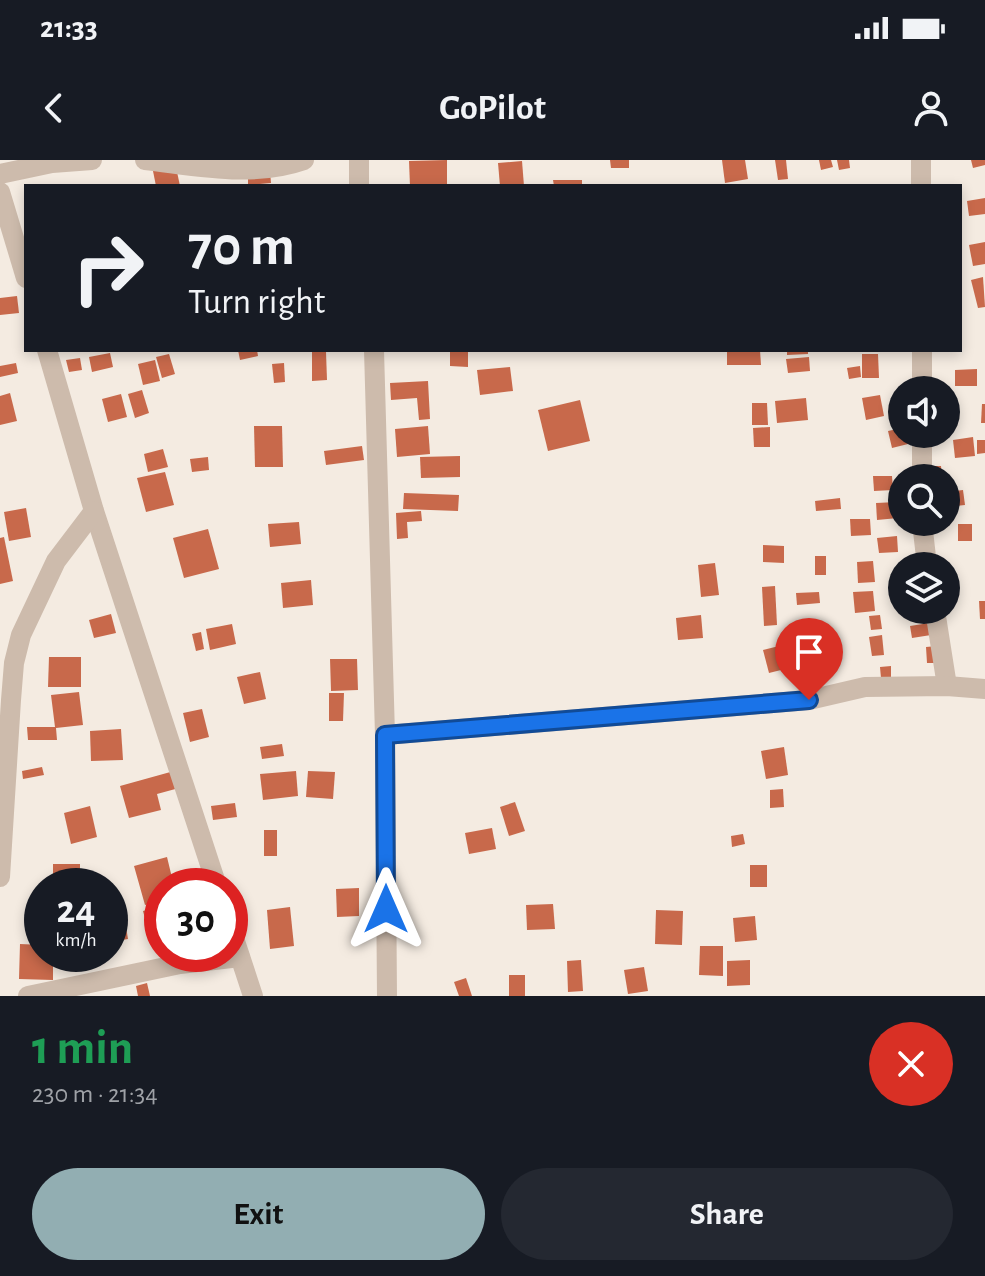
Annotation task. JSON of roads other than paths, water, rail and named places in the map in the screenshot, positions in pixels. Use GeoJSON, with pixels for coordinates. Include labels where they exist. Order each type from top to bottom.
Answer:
{"type":"FeatureCollection","features":[{"type":"Feature","properties":{"kind":"street"},"geometry":{"type":"LineString","coordinates":[[0,174],[52,163],[92,160]]}},
{"type":"Feature","properties":{"kind":"street"},"geometry":{"type":"LineString","coordinates":[[145,160],[241,171],[286,166],[304,160]]}},
{"type":"Feature","properties":{"kind":"street"},"geometry":{"type":"LineString","coordinates":[[359,160],[359,184]]}},
{"type":"Feature","properties":{"kind":"street"},"geometry":{"type":"LineString","coordinates":[[921,160],[921,184]]}},
{"type":"Feature","properties":{"kind":"street"},"geometry":{"type":"LineString","coordinates":[[0,192],[9,252],[24,275]]}},
{"type":"Feature","properties":{"kind":"street"},"geometry":{"type":"LineString","coordinates":[[48,352],[94,511],[211,868]]}},
{"type":"Feature","properties":{"kind":"street"},"geometry":{"type":"LineString","coordinates":[[374,352],[385,735],[387,996]]}},
{"type":"Feature","properties":{"kind":"street"},"geometry":{"type":"LineString","coordinates":[[922,352],[922,376]]}},
{"type":"Feature","properties":{"kind":"street"},"geometry":{"type":"LineString","coordinates":[[0,877],[12,688],[21,635],[56,561],[94,511]]}},
{"type":"Feature","properties":{"kind":"street"},"geometry":{"type":"LineString","coordinates":[[937,624],[947,686]]}},
{"type":"Feature","properties":{"kind":"street"},"geometry":{"type":"LineString","coordinates":[[385,735],[809,700],[865,687],[985,689]]}},
{"type":"Feature","properties":{"kind":"street"},"geometry":{"type":"LineString","coordinates":[[28,996],[144,972]]}},
{"type":"Feature","properties":{"kind":"street"},"geometry":{"type":"LineString","coordinates":[[245,972],[253,996]]}}]}
